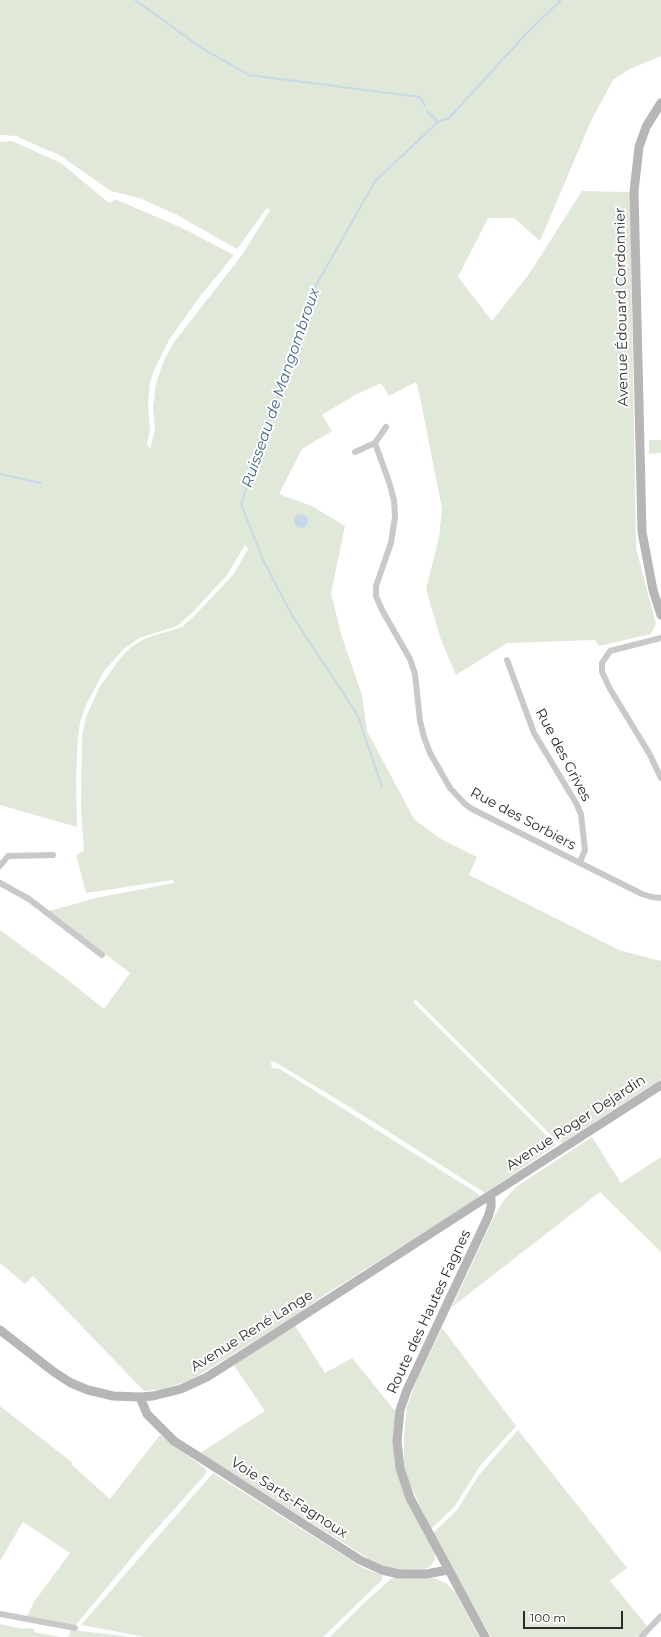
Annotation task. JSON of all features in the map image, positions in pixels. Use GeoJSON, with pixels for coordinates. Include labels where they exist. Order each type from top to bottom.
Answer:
{"type":"FeatureCollection","features":[{"type":"Feature","properties":{"kind":"main road","name":"Avenue Édouard Cordonnier"},"geometry":{"type":"LineString","coordinates":[[661,104],[646,127],[638,147],[634,191],[641,515],[644,548],[653,590],[661,615]]}},
{"type":"Feature","properties":{"kind":"main road","name":"Avenue Roger Dejardin"},"geometry":{"type":"LineString","coordinates":[[507,1185],[661,1085]]}},
{"type":"Feature","properties":{"kind":"main road","name":"Avenue René Lange"},"geometry":{"type":"LineString","coordinates":[[0,1330],[54,1372],[71,1383],[93,1392],[107,1395],[140,1397],[177,1391],[207,1377],[507,1185]]}},
{"type":"Feature","properties":{"kind":"main road","name":"Route des Hautes Fagnes"},"geometry":{"type":"LineString","coordinates":[[485,1637],[414,1507],[405,1486],[398,1450],[400,1415],[409,1384],[488,1217],[491,1207],[491,1199],[489,1196]]}},
{"type":"Feature","properties":{"kind":"main road","name":"Voie Sarts-Fagnoux"},"geometry":{"type":"LineString","coordinates":[[140,1397],[147,1414],[174,1441],[360,1560],[382,1570],[400,1574],[426,1574],[448,1570]]}},
{"type":"Feature","properties":{"kind":"street"},"geometry":{"type":"LineString","coordinates":[[355,452],[375,443],[386,427]]}},
{"type":"Feature","properties":{"kind":"street","name":"Rue des Sorbiers"},"geometry":{"type":"LineString","coordinates":[[375,443],[394,500],[395,517],[391,543],[376,586],[376,596],[382,610],[410,659],[416,674],[420,721],[430,753],[450,788],[465,804],[642,894],[661,898]]}},
{"type":"Feature","properties":{"kind":"street"},"geometry":{"type":"LineString","coordinates":[[661,638],[610,651],[602,663],[602,672],[610,689],[649,753],[661,778]]}},
{"type":"Feature","properties":{"kind":"street","name":"Rue des Grives"},"geometry":{"type":"LineString","coordinates":[[507,660],[534,733],[581,814],[584,850],[580,862]]}},
{"type":"Feature","properties":{"kind":"street"},"geometry":{"type":"LineString","coordinates":[[0,866],[8,856],[53,855]]}},
{"type":"Feature","properties":{"kind":"street"},"geometry":{"type":"LineString","coordinates":[[0,883],[29,899],[102,955]]}},
{"type":"Feature","properties":{"kind":"street"},"geometry":{"type":"LineString","coordinates":[[0,1614],[75,1628]]}},
{"type":"Feature","properties":{"kind":"street"},"geometry":{"type":"LineString","coordinates":[[641,1637],[661,1616]]}},
{"type":"Feature","properties":{"kind":"shaded area"},"geometry":{"type":"Polygon","coordinates":[[[0,0],[661,0],[661,56],[628,70],[613,80],[591,121],[540,241],[514,218],[488,218],[458,277],[492,321],[529,274],[582,191],[630,192],[636,548],[656,624],[651,634],[599,646],[595,640],[507,643],[456,675],[441,640],[426,589],[439,538],[442,509],[416,382],[389,396],[381,383],[355,395],[322,415],[332,431],[302,449],[279,494],[312,506],[345,526],[331,593],[341,634],[362,695],[367,731],[414,819],[441,839],[477,857],[469,875],[619,950],[661,961],[661,1079],[562,1143],[557,1141],[416,1000],[413,1002],[556,1145],[485,1193],[348,1106],[275,1062],[271,1062],[272,1068],[280,1069],[477,1193],[480,1197],[326,1294],[290,1319],[191,1380],[164,1389],[144,1391],[33,1276],[25,1284],[0,1263],[0,930],[68,980],[104,1009],[130,973],[49,911],[96,898],[174,883],[173,880],[86,893],[76,855],[84,851],[81,808],[82,736],[86,717],[99,688],[121,657],[131,647],[146,638],[182,627],[233,575],[248,549],[245,545],[227,575],[192,613],[177,626],[139,638],[124,649],[104,671],[86,705],[80,722],[76,778],[77,827],[0,805],[0,142],[12,141],[61,163],[109,203],[115,199],[180,227],[234,255],[201,295],[169,340],[154,370],[150,383],[148,403],[150,431],[147,443],[150,449],[155,429],[153,408],[156,383],[164,360],[174,342],[242,255],[270,210],[267,208],[237,249],[177,215],[142,199],[111,191],[58,154],[16,136],[0,135],[0,0]]]}},
{"type":"Feature","properties":{"kind":"shaded area"},"geometry":{"type":"Polygon","coordinates":[[[649,440],[661,440],[661,453],[649,454],[649,440]]]}},
{"type":"Feature","properties":{"kind":"shaded area"},"geometry":{"type":"Polygon","coordinates":[[[592,1137],[621,1183],[661,1157],[661,1252],[600,1192],[452,1307],[493,1219],[504,1200],[516,1187],[592,1137]]]}},
{"type":"Feature","properties":{"kind":"shaded area"},"geometry":{"type":"Polygon","coordinates":[[[294,1324],[325,1373],[352,1358],[397,1413],[394,1443],[435,1552],[435,1560],[430,1567],[422,1570],[404,1571],[385,1566],[371,1560],[200,1453],[265,1411],[233,1364],[294,1324]]]}},
{"type":"Feature","properties":{"kind":"shaded area"},"geometry":{"type":"Polygon","coordinates":[[[442,1328],[516,1426],[480,1466],[454,1507],[431,1529],[409,1482],[404,1464],[404,1435],[407,1406],[417,1380],[442,1328]]]}},
{"type":"Feature","properties":{"kind":"shaded area"},"geometry":{"type":"Polygon","coordinates":[[[0,1406],[73,1463],[72,1465],[110,1499],[160,1435],[207,1470],[204,1476],[143,1544],[75,1626],[27,1616],[34,1602],[70,1553],[23,1522],[0,1561],[0,1406]]]}},
{"type":"Feature","properties":{"kind":"shaded area"},"geometry":{"type":"Polygon","coordinates":[[[518,1430],[627,1568],[610,1581],[647,1626],[636,1637],[491,1637],[433,1533],[457,1510],[479,1475],[518,1430]]]}},
{"type":"Feature","properties":{"kind":"shaded area"},"geometry":{"type":"Polygon","coordinates":[[[213,1473],[363,1568],[382,1575],[382,1580],[323,1637],[145,1637],[81,1625],[213,1473]]]}},
{"type":"Feature","properties":{"kind":"shaded area"},"geometry":{"type":"Polygon","coordinates":[[[430,1577],[446,1583],[455,1592],[479,1637],[330,1637],[363,1604],[392,1578],[430,1577]]]}},
{"type":"Feature","properties":{"kind":"shaded area"},"geometry":{"type":"Polygon","coordinates":[[[0,1624],[23,1629],[34,1629],[34,1632],[61,1637],[0,1637],[0,1624]]]}},
{"type":"Feature","properties":{"kind":"shaded area"},"geometry":{"type":"Polygon","coordinates":[[[71,1630],[99,1633],[129,1637],[68,1637],[71,1630]]]}},
{"type":"Feature","properties":{"kind":"water"},"geometry":{"type":"Polygon","coordinates":[[[298,514],[304,514],[308,518],[308,524],[304,528],[298,528],[294,524],[294,518],[298,514]]]}},
{"type":"Feature","properties":{"kind":"waterway"},"geometry":{"type":"LineString","coordinates":[[135,0],[203,49],[249,75],[420,97],[425,106]]}},
{"type":"Feature","properties":{"kind":"waterway","name":"Ruisseau de Mangombroux"},"geometry":{"type":"LineString","coordinates":[[382,787],[358,716],[292,615],[264,562],[241,504],[314,289],[375,181],[438,122],[449,118],[526,34],[561,0]]}},
{"type":"Feature","properties":{"kind":"waterway"},"geometry":{"type":"LineString","coordinates":[[427,111],[438,122]]}},
{"type":"Feature","properties":{"kind":"waterway"},"geometry":{"type":"LineString","coordinates":[[0,474],[41,483]]}}]}
